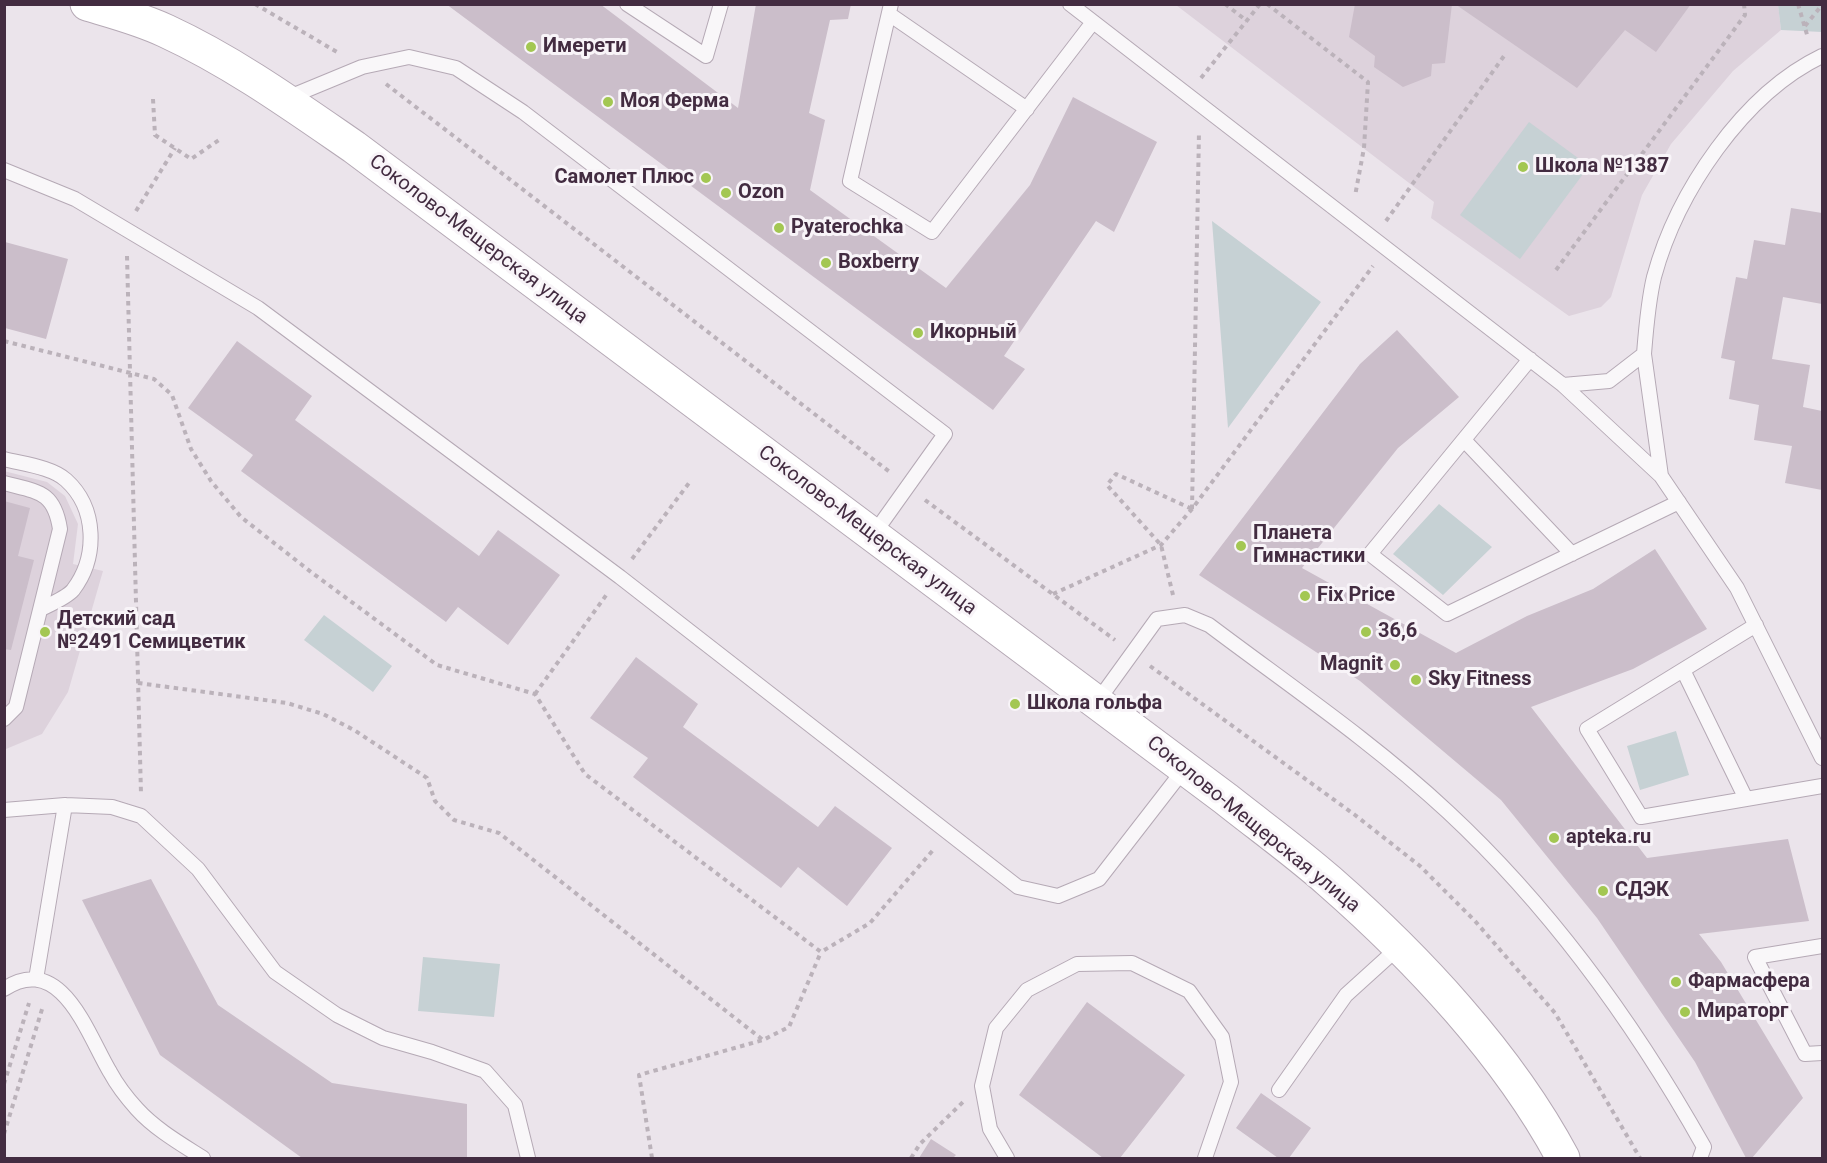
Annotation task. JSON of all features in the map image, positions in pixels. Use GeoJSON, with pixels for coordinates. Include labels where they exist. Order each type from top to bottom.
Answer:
{"type":"FeatureCollection","features":[{"type":"Feature","properties":{"kind":"street","name":"Соколово-Мещерская улица"},"geometry":{"type":"LineString","coordinates":[[87,4],[164,30],[209,53],[285,99],[363,154],[1185,768],[1329,881],[1399,947],[1500,1059],[1545,1124],[1563,1158]]}},
{"type":"Feature","properties":{"kind":"lane"},"geometry":{"type":"LineString","coordinates":[[627,4],[706,56],[721,4]]}},
{"type":"Feature","properties":{"kind":"lane"},"geometry":{"type":"LineString","coordinates":[[1070,4],[1563,385],[1661,476],[1737,588],[1822,758]]}},
{"type":"Feature","properties":{"kind":"lane"},"geometry":{"type":"LineString","coordinates":[[1027,109],[890,9],[850,181],[932,232],[1027,109],[1093,22]]}},
{"type":"Feature","properties":{"kind":"lane"},"geometry":{"type":"LineString","coordinates":[[285,99],[362,67],[409,57],[456,68],[523,112],[945,434],[873,535]]}},
{"type":"Feature","properties":{"kind":"lane"},"geometry":{"type":"LineString","coordinates":[[1661,476],[1644,354],[1654,276],[1682,203],[1745,114],[1772,86],[1819,58]]}},
{"type":"Feature","properties":{"kind":"lane"},"geometry":{"type":"LineString","coordinates":[[4,170],[75,199],[258,309],[620,577],[1018,887],[1058,896],[1099,879],[1185,768]]}},
{"type":"Feature","properties":{"kind":"lane"},"geometry":{"type":"LineString","coordinates":[[1563,385],[1609,381],[1644,354]]}},
{"type":"Feature","properties":{"kind":"lane"},"geometry":{"type":"LineString","coordinates":[[1530,359],[1370,554],[1447,614],[1679,502]]}},
{"type":"Feature","properties":{"kind":"lane"},"geometry":{"type":"LineString","coordinates":[[1464,440],[1572,554]]}},
{"type":"Feature","properties":{"kind":"lane"},"geometry":{"type":"LineString","coordinates":[[4,459],[65,478],[86,506],[91,534],[86,567],[72,592],[41,609]]}},
{"type":"Feature","properties":{"kind":"lane"},"geometry":{"type":"LineString","coordinates":[[4,483],[47,497],[57,509],[60,529],[16,707],[4,719]]}},
{"type":"Feature","properties":{"kind":"lane"},"geometry":{"type":"LineString","coordinates":[[1097,702],[1157,619],[1185,615],[1209,625],[1378,752],[1449,813],[1515,880],[1594,978],[1680,1106],[1704,1147],[1700,1158]]}},
{"type":"Feature","properties":{"kind":"lane"},"geometry":{"type":"LineString","coordinates":[[1756,625],[1587,729],[1641,817],[1822,786]]}},
{"type":"Feature","properties":{"kind":"lane"},"geometry":{"type":"LineString","coordinates":[[1683,670],[1746,799]]}},
{"type":"Feature","properties":{"kind":"lane"},"geometry":{"type":"LineString","coordinates":[[43,982],[65,805]]}},
{"type":"Feature","properties":{"kind":"lane"},"geometry":{"type":"LineString","coordinates":[[4,810],[65,805],[112,807],[141,816],[198,869],[275,972],[337,1015],[383,1038],[485,1071],[515,1105],[528,1158]]}},
{"type":"Feature","properties":{"kind":"lane"},"geometry":{"type":"LineString","coordinates":[[1822,946],[1755,957],[1805,1054],[1822,1053]]}},
{"type":"Feature","properties":{"kind":"lane"},"geometry":{"type":"LineString","coordinates":[[1279,1090],[1346,995],[1399,947]]}},
{"type":"Feature","properties":{"kind":"lane"},"geometry":{"type":"LineString","coordinates":[[1007,1158],[990,1129],[982,1086],[996,1028],[1027,990],[1077,964],[1132,963],[1189,992],[1222,1037],[1231,1082],[1205,1158]]}},
{"type":"Feature","properties":{"kind":"lane"},"geometry":{"type":"LineString","coordinates":[[4,989],[14,982],[43,982],[63,993],[82,1017],[110,1073],[138,1110],[179,1143],[203,1158]]}},
{"type":"Feature","properties":{"kind":"path"},"geometry":{"type":"LineString","coordinates":[[255,4],[362,67],[1052,595],[1355,815],[1420,866],[1475,921],[1555,1013],[1641,1158]]}},
{"type":"Feature","properties":{"kind":"path"},"geometry":{"type":"LineString","coordinates":[[1225,4],[1247,21]]}},
{"type":"Feature","properties":{"kind":"path"},"geometry":{"type":"LineString","coordinates":[[1187,95],[1260,4]]}},
{"type":"Feature","properties":{"kind":"path"},"geometry":{"type":"LineString","coordinates":[[1267,4],[1368,82],[1364,148],[1350,221]]}},
{"type":"Feature","properties":{"kind":"path"},"geometry":{"type":"LineString","coordinates":[[1556,270],[1745,15],[1744,4]]}},
{"type":"Feature","properties":{"kind":"path"},"geometry":{"type":"LineString","coordinates":[[1798,4],[1805,27],[1819,58]]}},
{"type":"Feature","properties":{"kind":"path"},"geometry":{"type":"LineString","coordinates":[[1805,27],[1822,5]]}},
{"type":"Feature","properties":{"kind":"path"},"geometry":{"type":"LineString","coordinates":[[1374,239],[1504,56]]}},
{"type":"Feature","properties":{"kind":"path"},"geometry":{"type":"LineString","coordinates":[[153,99],[155,135],[191,159],[222,138]]}},
{"type":"Feature","properties":{"kind":"path"},"geometry":{"type":"LineString","coordinates":[[1192,509],[1199,104]]}},
{"type":"Feature","properties":{"kind":"path"},"geometry":{"type":"LineString","coordinates":[[141,816],[127,229],[174,148]]}},
{"type":"Feature","properties":{"kind":"path"},"geometry":{"type":"LineString","coordinates":[[1052,595],[1161,545],[1192,509],[1386,248]]}},
{"type":"Feature","properties":{"kind":"path"},"geometry":{"type":"LineString","coordinates":[[4,341],[154,379],[172,395],[191,449],[211,481],[241,517],[311,573],[438,665],[535,694],[585,774],[821,952]]}},
{"type":"Feature","properties":{"kind":"path"},"geometry":{"type":"LineString","coordinates":[[1178,616],[1161,545],[1107,485],[1116,474],[1192,509]]}},
{"type":"Feature","properties":{"kind":"path"},"geometry":{"type":"LineString","coordinates":[[535,694],[689,483]]}},
{"type":"Feature","properties":{"kind":"path"},"geometry":{"type":"LineString","coordinates":[[138,683],[287,703],[323,714],[354,730],[427,778],[435,801],[454,820],[499,833],[763,1040]]}},
{"type":"Feature","properties":{"kind":"path"},"geometry":{"type":"LineString","coordinates":[[652,1158],[639,1075],[763,1040],[789,1027],[821,952],[870,923],[947,832]]}},
{"type":"Feature","properties":{"kind":"path"},"geometry":{"type":"LineString","coordinates":[[4,1084],[43,982]]}},
{"type":"Feature","properties":{"kind":"path"},"geometry":{"type":"LineString","coordinates":[[4,1134],[43,982]]}},
{"type":"Feature","properties":{"kind":"path"},"geometry":{"type":"LineString","coordinates":[[911,1158],[920,1144],[948,1115],[982,1086]]}},
{"type":"Feature","properties":{"kind":"shaded area","name":"Школа №1387"},"geometry":{"type":"Polygon","coordinates":[[[1778,4],[1781,30],[1733,71],[1671,144],[1642,195],[1611,297],[1601,307],[1569,316],[1431,218],[1434,202],[1176,5],[1778,4]]]}},
{"type":"Feature","properties":{"kind":"shaded area"},"geometry":{"type":"Polygon","coordinates":[[[1778,5],[1822,5],[1822,32],[1781,30],[1778,5]]]}},
{"type":"Feature","properties":{"kind":"shaded area"},"geometry":{"type":"Polygon","coordinates":[[[1529,122],[1589,166],[1520,259],[1460,215],[1529,122]]]}},
{"type":"Feature","properties":{"kind":"shaded area"},"geometry":{"type":"Polygon","coordinates":[[[1212,221],[1321,302],[1228,428],[1212,221]]]}},
{"type":"Feature","properties":{"kind":"shaded area","name":"Детский сад №2491 Семицветик"},"geometry":{"type":"Polygon","coordinates":[[[4,471],[47,482],[65,496],[78,524],[73,564],[103,571],[68,692],[42,734],[6,749],[4,471]]]}},
{"type":"Feature","properties":{"kind":"shaded area"},"geometry":{"type":"Polygon","coordinates":[[[1439,504],[1492,547],[1443,595],[1393,554],[1439,504]]]}},
{"type":"Feature","properties":{"kind":"shaded area"},"geometry":{"type":"Polygon","coordinates":[[[324,615],[392,666],[373,692],[304,640],[324,615]]]}},
{"type":"Feature","properties":{"kind":"shaded area"},"geometry":{"type":"Polygon","coordinates":[[[1676,731],[1689,775],[1640,790],[1627,746],[1676,731]]]}},
{"type":"Feature","properties":{"kind":"shaded area"},"geometry":{"type":"Polygon","coordinates":[[[423,957],[500,964],[494,1017],[418,1011],[423,957]]]}},
{"type":"Feature","properties":{"kind":"building"},"geometry":{"type":"Polygon","coordinates":[[[446,4],[600,4],[738,108],[756,4],[851,4],[848,19],[830,20],[809,113],[825,120],[810,190],[946,288],[1030,185],[1073,97],[1157,142],[1114,232],[1096,221],[1004,356],[1025,369],[993,410],[446,4]]]}},
{"type":"Feature","properties":{"kind":"building"},"geometry":{"type":"Polygon","coordinates":[[[1355,4],[1452,4],[1445,63],[1432,64],[1431,76],[1403,87],[1374,67],[1375,56],[1349,37],[1355,4]]]}},
{"type":"Feature","properties":{"kind":"building"},"geometry":{"type":"Polygon","coordinates":[[[1455,4],[1691,4],[1656,52],[1625,30],[1577,88],[1455,4]]]}},
{"type":"Feature","properties":{"kind":"building"},"geometry":{"type":"Polygon","coordinates":[[[1791,208],[1822,213],[1822,304],[1783,297],[1772,359],[1810,365],[1803,407],[1822,411],[1822,490],[1785,483],[1792,446],[1754,440],[1759,405],[1729,399],[1735,361],[1721,358],[1736,277],[1747,279],[1754,240],[1785,245],[1791,208]]]}},
{"type":"Feature","properties":{"kind":"building"},"geometry":{"type":"Polygon","coordinates":[[[5,242],[68,259],[46,339],[5,328],[5,242]]]}},
{"type":"Feature","properties":{"kind":"building"},"geometry":{"type":"Polygon","coordinates":[[[1397,330],[1459,397],[1398,448],[1302,568],[1456,653],[1527,616],[1593,589],[1655,549],[1707,629],[1633,669],[1531,707],[1647,858],[1788,839],[1809,921],[1699,934],[1721,962],[1803,1098],[1752,1158],[1746,1158],[1695,1062],[1597,918],[1501,800],[1360,681],[1199,575],[1360,364],[1397,330]]]}},
{"type":"Feature","properties":{"kind":"building"},"geometry":{"type":"Polygon","coordinates":[[[237,341],[312,396],[295,420],[479,556],[498,530],[560,575],[508,645],[458,607],[446,622],[241,471],[253,455],[188,408],[237,341]]]}},
{"type":"Feature","properties":{"kind":"building"},"geometry":{"type":"Polygon","coordinates":[[[4,501],[30,508],[18,556],[34,560],[11,650],[4,649],[4,501]]]}},
{"type":"Feature","properties":{"kind":"building"},"geometry":{"type":"Polygon","coordinates":[[[636,657],[698,704],[683,727],[818,827],[835,806],[892,848],[847,906],[798,867],[781,888],[633,777],[648,758],[590,718],[636,657]]]}},
{"type":"Feature","properties":{"kind":"building"},"geometry":{"type":"Polygon","coordinates":[[[151,879],[218,1005],[332,1083],[467,1104],[467,1158],[302,1158],[160,1055],[82,900],[151,879]]]}},
{"type":"Feature","properties":{"kind":"building"},"geometry":{"type":"Polygon","coordinates":[[[1087,1002],[1185,1075],[1120,1158],[1103,1158],[1019,1095],[1087,1002]]]}},
{"type":"Feature","properties":{"kind":"building"},"geometry":{"type":"Polygon","coordinates":[[[1261,1093],[1311,1128],[1289,1158],[1278,1158],[1236,1128],[1261,1093]]]}},
{"type":"Feature","properties":{"kind":"building"},"geometry":{"type":"Polygon","coordinates":[[[931,1139],[956,1155],[953,1158],[919,1158],[931,1139]]]}},
{"type":"Feature","properties":{"kind":"place","name":"Имерети"},"geometry":{"type":"Point","coordinates":[531,47]}},
{"type":"Feature","properties":{"kind":"place","name":"Моя Ферма"},"geometry":{"type":"Point","coordinates":[608,102]}},
{"type":"Feature","properties":{"kind":"place","name":"Школа №1387"},"geometry":{"type":"Point","coordinates":[1523,167]}},
{"type":"Feature","properties":{"kind":"place","name":"Самолет Плюс"},"geometry":{"type":"Point","coordinates":[706,178]}},
{"type":"Feature","properties":{"kind":"place","name":"Ozon"},"geometry":{"type":"Point","coordinates":[726,193]}},
{"type":"Feature","properties":{"kind":"place","name":"Pyaterochka"},"geometry":{"type":"Point","coordinates":[779,228]}},
{"type":"Feature","properties":{"kind":"place","name":"Boxberry"},"geometry":{"type":"Point","coordinates":[826,263]}},
{"type":"Feature","properties":{"kind":"place","name":"Икорный"},"geometry":{"type":"Point","coordinates":[918,333]}},
{"type":"Feature","properties":{"kind":"place","name":"Планета Гимнастики"},"geometry":{"type":"Point","coordinates":[1241,546]}},
{"type":"Feature","properties":{"kind":"place","name":"Fix Price"},"geometry":{"type":"Point","coordinates":[1305,596]}},
{"type":"Feature","properties":{"kind":"place","name":"Детский сад №2491 Семицветик"},"geometry":{"type":"Point","coordinates":[45,632]}},
{"type":"Feature","properties":{"kind":"place","name":"36,6"},"geometry":{"type":"Point","coordinates":[1366,632]}},
{"type":"Feature","properties":{"kind":"place","name":"Magnit"},"geometry":{"type":"Point","coordinates":[1395,665]}},
{"type":"Feature","properties":{"kind":"place","name":"Sky Fitness"},"geometry":{"type":"Point","coordinates":[1416,680]}},
{"type":"Feature","properties":{"kind":"place","name":"Школа гольфа"},"geometry":{"type":"Point","coordinates":[1015,704]}},
{"type":"Feature","properties":{"kind":"place","name":"apteka.ru"},"geometry":{"type":"Point","coordinates":[1554,838]}},
{"type":"Feature","properties":{"kind":"place","name":"СДЭК"},"geometry":{"type":"Point","coordinates":[1603,891]}},
{"type":"Feature","properties":{"kind":"place","name":"Фармасфера"},"geometry":{"type":"Point","coordinates":[1676,982]}},
{"type":"Feature","properties":{"kind":"place","name":"Мираторг"},"geometry":{"type":"Point","coordinates":[1685,1012]}}]}
